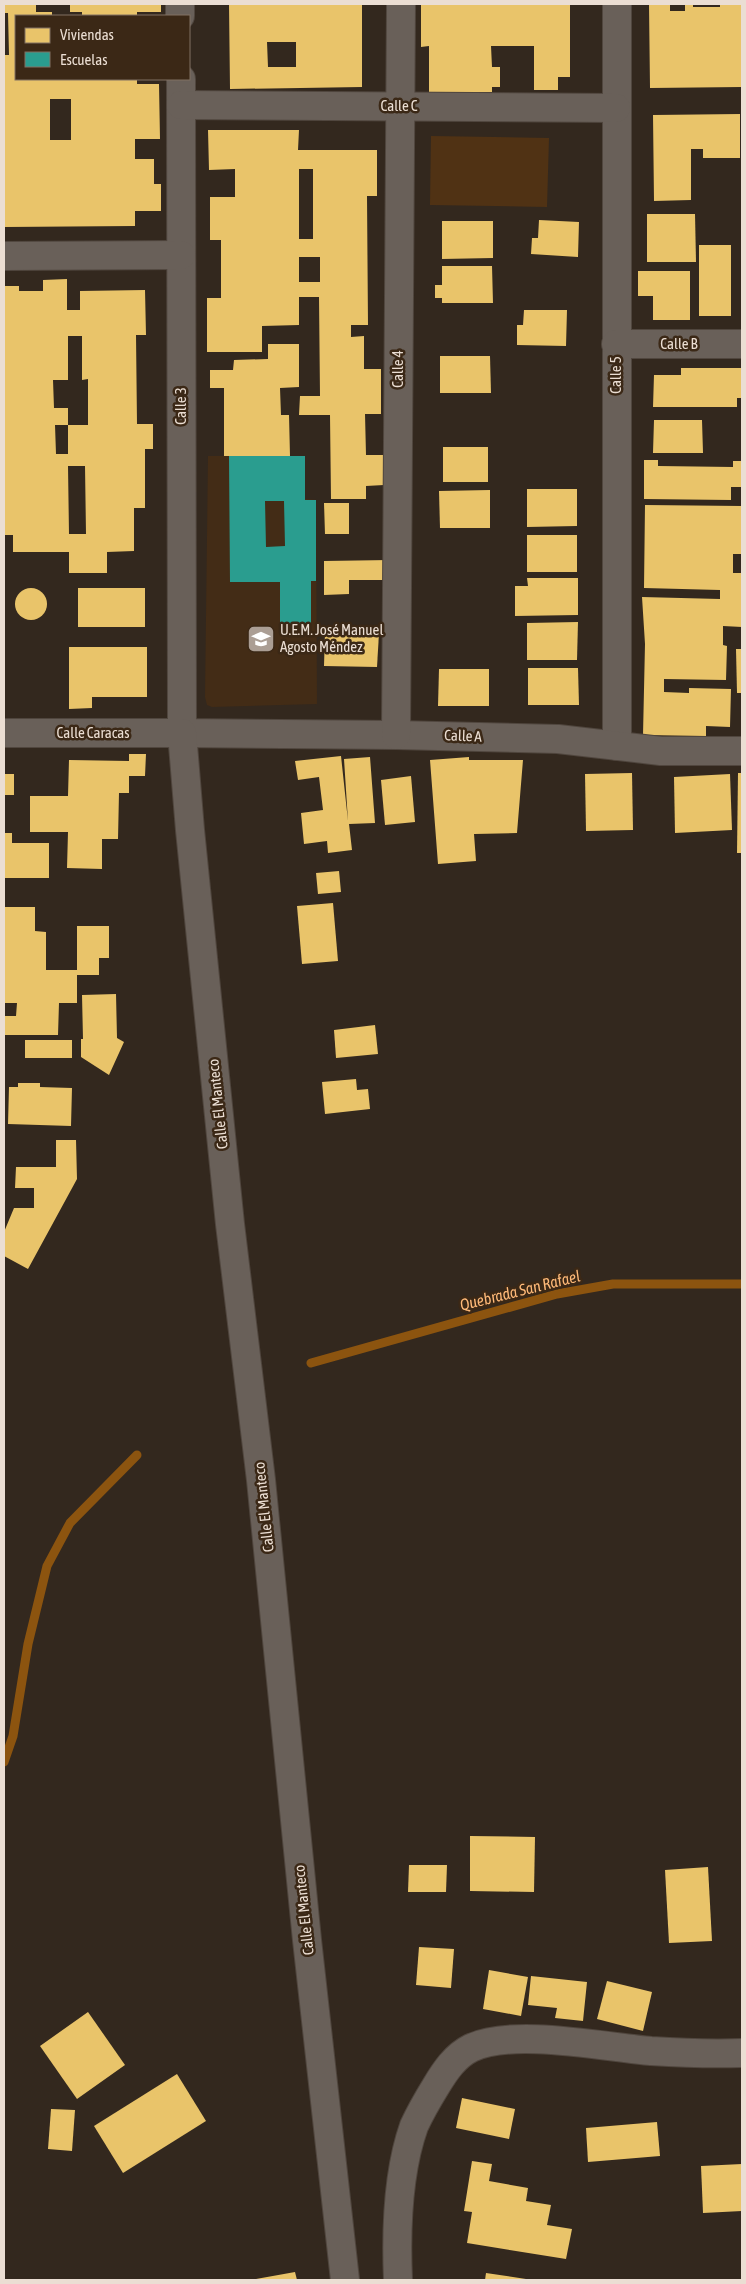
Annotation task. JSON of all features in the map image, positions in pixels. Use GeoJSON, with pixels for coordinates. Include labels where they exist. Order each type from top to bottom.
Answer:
{"type":"FeatureCollection","features":[{"type":"Feature","properties":{"kind":"street","name":"Calle 4"},"geometry":{"type":"LineString","coordinates":[[396,734],[401,4]]}},
{"type":"Feature","properties":{"kind":"street","name":"Calle 5"},"geometry":{"type":"LineString","coordinates":[[617,4],[618,746]]}},
{"type":"Feature","properties":{"kind":"street","name":"Calle C"},"geometry":{"type":"LineString","coordinates":[[181,92],[400,106],[616,108]]}},
{"type":"Feature","properties":{"kind":"street","name":"Calle 3"},"geometry":{"type":"LineString","coordinates":[[181,92],[182,733]]}},
{"type":"Feature","properties":{"kind":"street"},"geometry":{"type":"LineString","coordinates":[[4,256],[181,255]]}},
{"type":"Feature","properties":{"kind":"street","name":"Calle B"},"geometry":{"type":"LineString","coordinates":[[616,344],[742,344]]}},
{"type":"Feature","properties":{"kind":"street","name":"Calle Caracas"},"geometry":{"type":"LineString","coordinates":[[4,733],[182,733]]}},
{"type":"Feature","properties":{"kind":"street","name":"Calle A"},"geometry":{"type":"LineString","coordinates":[[182,733],[396,734],[558,739],[661,751],[742,751]]}},
{"type":"Feature","properties":{"kind":"street","name":"Calle El Manteco"},"geometry":{"type":"LineString","coordinates":[[182,733],[230,1224],[261,1480],[306,1940],[345,2280]]}},
{"type":"Feature","properties":{"kind":"street"},"geometry":{"type":"LineString","coordinates":[[398,2280],[400,2205],[408,2151],[414,2126],[444,2072],[457,2057],[472,2048],[489,2043],[515,2040],[569,2042],[650,2051],[742,2053]]}},
{"type":"Feature","properties":{"kind":"shaded area"},"geometry":{"type":"Polygon","coordinates":[[[431,136],[549,138],[547,207],[430,205],[431,136]]]}},
{"type":"Feature","properties":{"kind":"shaded area","name":"U.E.M. José Manuel Agosto Méndez"},"geometry":{"type":"Polygon","coordinates":[[[208,456],[305,456],[305,499],[316,500],[317,704],[212,707],[207,705],[205,697],[208,456]]]}},
{"type":"Feature","properties":{"kind":"building: Viviendas"},"geometry":{"type":"Polygon","coordinates":[[[4,4],[36,4],[36,12],[52,12],[52,15],[15,15],[15,80],[137,80],[137,84],[159,84],[160,139],[135,139],[135,159],[154,159],[154,184],[161,184],[161,211],[135,211],[135,226],[5,227],[4,55],[9,55],[8,13],[4,13],[4,4]],[[50,99],[50,140],[71,140],[71,99],[50,99]]]}},
{"type":"Feature","properties":{"kind":"building: Viviendas"},"geometry":{"type":"Polygon","coordinates":[[[70,4],[161,4],[161,12],[137,12],[137,15],[82,15],[82,12],[70,12],[70,4]]]}},
{"type":"Feature","properties":{"kind":"building: Viviendas"},"geometry":{"type":"Polygon","coordinates":[[[229,4],[362,4],[362,87],[230,89],[229,4]],[[267,42],[268,67],[296,67],[296,42],[267,42]]]}},
{"type":"Feature","properties":{"kind":"building: Viviendas"},"geometry":{"type":"Polygon","coordinates":[[[421,4],[570,4],[570,77],[558,77],[558,90],[534,90],[534,46],[491,46],[492,67],[500,67],[500,87],[492,87],[492,92],[429,93],[429,46],[421,47],[421,4]]]}},
{"type":"Feature","properties":{"kind":"building: Viviendas"},"geometry":{"type":"Polygon","coordinates":[[[649,4],[670,4],[670,11],[685,11],[685,4],[693,4],[693,7],[720,7],[720,4],[742,4],[742,87],[650,88],[649,4]]]}},
{"type":"Feature","properties":{"kind":"building: Viviendas"},"geometry":{"type":"Polygon","coordinates":[[[740,114],[740,158],[703,158],[703,149],[691,149],[691,200],[654,201],[653,115],[740,114]]]}},
{"type":"Feature","properties":{"kind":"building: Viviendas"},"geometry":{"type":"Polygon","coordinates":[[[208,130],[299,130],[298,150],[377,150],[377,196],[367,196],[368,325],[351,325],[351,337],[364,336],[364,369],[381,369],[381,414],[365,414],[366,455],[383,455],[384,485],[366,486],[366,499],[331,499],[330,415],[299,415],[300,396],[320,396],[319,297],[299,297],[299,325],[262,326],[262,352],[207,352],[207,298],[221,298],[221,240],[210,240],[210,197],[235,197],[235,169],[209,170],[208,130]],[[299,169],[299,239],[313,239],[313,169],[299,169]],[[299,257],[299,282],[320,282],[320,257],[299,257]]]}},
{"type":"Feature","properties":{"kind":"building: Viviendas"},"geometry":{"type":"Polygon","coordinates":[[[647,214],[695,214],[696,262],[647,262],[647,214]]]}},
{"type":"Feature","properties":{"kind":"building: Viviendas"},"geometry":{"type":"Polygon","coordinates":[[[539,220],[579,222],[578,257],[531,254],[532,238],[538,238],[539,220]]]}},
{"type":"Feature","properties":{"kind":"building: Viviendas"},"geometry":{"type":"Polygon","coordinates":[[[442,221],[493,221],[493,258],[442,259],[442,221]]]}},
{"type":"Feature","properties":{"kind":"building: Viviendas"},"geometry":{"type":"Polygon","coordinates":[[[699,245],[731,245],[731,316],[699,316],[699,245]]]}},
{"type":"Feature","properties":{"kind":"building: Viviendas"},"geometry":{"type":"Polygon","coordinates":[[[442,266],[492,266],[493,303],[442,303],[442,298],[435,298],[435,285],[442,285],[442,266]]]}},
{"type":"Feature","properties":{"kind":"building: Viviendas"},"geometry":{"type":"Polygon","coordinates":[[[638,271],[690,271],[690,320],[653,320],[653,296],[638,296],[638,271]]]}},
{"type":"Feature","properties":{"kind":"building: Viviendas"},"geometry":{"type":"Polygon","coordinates":[[[67,279],[67,310],[80,310],[80,291],[145,290],[146,335],[136,335],[137,424],[153,424],[153,449],[145,449],[145,508],[134,508],[134,551],[107,552],[107,573],[69,573],[69,552],[13,552],[13,535],[4,535],[4,286],[19,286],[19,291],[43,291],[43,280],[67,279]],[[68,336],[68,380],[53,380],[54,408],[68,408],[68,425],[88,425],[88,379],[82,380],[82,336],[68,336]],[[55,425],[56,454],[68,454],[68,425],[55,425]],[[68,466],[69,534],[86,534],[85,466],[68,466]]]}},
{"type":"Feature","properties":{"kind":"building: Viviendas"},"geometry":{"type":"Polygon","coordinates":[[[524,310],[567,310],[566,346],[517,345],[517,325],[523,325],[524,310]]]}},
{"type":"Feature","properties":{"kind":"building: Viviendas"},"geometry":{"type":"Polygon","coordinates":[[[268,344],[299,344],[299,387],[280,388],[281,415],[289,415],[290,456],[224,456],[224,388],[210,388],[210,370],[233,370],[234,360],[268,359],[268,344]]]}},
{"type":"Feature","properties":{"kind":"building: Viviendas"},"geometry":{"type":"Polygon","coordinates":[[[440,356],[490,356],[491,393],[440,393],[440,356]]]}},
{"type":"Feature","properties":{"kind":"building: Viviendas"},"geometry":{"type":"Polygon","coordinates":[[[681,368],[742,368],[742,398],[737,398],[737,407],[653,407],[654,375],[681,375],[681,368]]]}},
{"type":"Feature","properties":{"kind":"building: Viviendas"},"geometry":{"type":"Polygon","coordinates":[[[654,420],[702,420],[703,453],[653,453],[654,420]]]}},
{"type":"Feature","properties":{"kind":"building: Viviendas"},"geometry":{"type":"Polygon","coordinates":[[[443,447],[488,447],[488,482],[443,482],[443,447]]]}},
{"type":"Feature","properties":{"kind":"building: Viviendas"},"geometry":{"type":"Polygon","coordinates":[[[644,460],[658,460],[658,466],[733,467],[733,461],[742,461],[742,487],[731,487],[731,500],[644,499],[644,460]]]}},
{"type":"Feature","properties":{"kind":"building: Viviendas"},"geometry":{"type":"Polygon","coordinates":[[[527,489],[577,489],[577,526],[527,527],[527,489]]]}},
{"type":"Feature","properties":{"kind":"building: Viviendas"},"geometry":{"type":"Polygon","coordinates":[[[490,490],[490,528],[440,528],[439,491],[490,490]]]}},
{"type":"Feature","properties":{"kind":"building: Viviendas"},"geometry":{"type":"Polygon","coordinates":[[[324,503],[349,503],[349,534],[325,534],[324,503]]]}},
{"type":"Feature","properties":{"kind":"building: Viviendas"},"geometry":{"type":"Polygon","coordinates":[[[645,505],[742,506],[742,554],[733,554],[733,573],[742,573],[742,627],[723,626],[723,645],[727,646],[726,680],[664,679],[664,692],[689,693],[689,688],[731,689],[730,727],[706,726],[706,736],[643,735],[645,644],[642,597],[720,599],[720,590],[644,588],[645,505]]]}},
{"type":"Feature","properties":{"kind":"building: Viviendas"},"geometry":{"type":"Polygon","coordinates":[[[527,535],[577,535],[577,572],[527,572],[527,535]]]}},
{"type":"Feature","properties":{"kind":"building: Viviendas"},"geometry":{"type":"Polygon","coordinates":[[[390,560],[390,580],[349,580],[349,594],[324,595],[324,561],[390,560]]]}},
{"type":"Feature","properties":{"kind":"building: Viviendas"},"geometry":{"type":"Polygon","coordinates":[[[527,578],[578,578],[578,615],[515,616],[515,586],[528,586],[527,578]]]}},
{"type":"Feature","properties":{"kind":"building: Viviendas"},"geometry":{"type":"Polygon","coordinates":[[[31,588],[37,589],[42,593],[46,598],[46,610],[42,615],[37,619],[31,620],[25,619],[20,615],[16,610],[15,604],[16,598],[20,593],[25,589],[31,588]]]}},
{"type":"Feature","properties":{"kind":"building: Viviendas"},"geometry":{"type":"Polygon","coordinates":[[[78,588],[145,588],[145,627],[78,627],[78,588]]]}},
{"type":"Feature","properties":{"kind":"building: Viviendas"},"geometry":{"type":"Polygon","coordinates":[[[578,622],[577,660],[527,660],[527,623],[578,622]]]}},
{"type":"Feature","properties":{"kind":"building: Viviendas"},"geometry":{"type":"Polygon","coordinates":[[[325,632],[379,633],[377,667],[324,666],[325,632]]]}},
{"type":"Feature","properties":{"kind":"building: Viviendas"},"geometry":{"type":"Polygon","coordinates":[[[69,647],[147,647],[147,697],[92,697],[92,708],[69,709],[69,647]]]}},
{"type":"Feature","properties":{"kind":"building: Viviendas"},"geometry":{"type":"Polygon","coordinates":[[[736,649],[742,649],[742,693],[737,693],[736,649]]]}},
{"type":"Feature","properties":{"kind":"building: Viviendas"},"geometry":{"type":"Polygon","coordinates":[[[528,668],[578,668],[579,705],[528,705],[528,668]]]}},
{"type":"Feature","properties":{"kind":"building: Viviendas"},"geometry":{"type":"Polygon","coordinates":[[[439,669],[489,669],[489,706],[438,706],[439,669]]]}},
{"type":"Feature","properties":{"kind":"building: Viviendas"},"geometry":{"type":"Polygon","coordinates":[[[129,754],[146,754],[145,776],[129,776],[129,793],[119,793],[118,839],[102,839],[102,869],[67,868],[68,832],[30,832],[30,796],[68,796],[69,760],[129,761],[129,754]]]}},
{"type":"Feature","properties":{"kind":"building: Viviendas"},"geometry":{"type":"Polygon","coordinates":[[[341,756],[348,821],[344,759],[370,757],[375,823],[349,824],[352,850],[328,853],[327,841],[304,844],[301,813],[323,810],[319,777],[298,780],[295,761],[341,756]]]}},
{"type":"Feature","properties":{"kind":"building: Viviendas"},"geometry":{"type":"Polygon","coordinates":[[[469,757],[469,760],[523,760],[517,833],[474,834],[476,861],[438,864],[430,760],[469,757]]]}},
{"type":"Feature","properties":{"kind":"building: Viviendas"},"geometry":{"type":"Polygon","coordinates":[[[632,773],[633,830],[586,831],[585,774],[632,773]]]}},
{"type":"Feature","properties":{"kind":"building: Viviendas"},"geometry":{"type":"Polygon","coordinates":[[[738,773],[742,773],[742,853],[737,853],[738,773]]]}},
{"type":"Feature","properties":{"kind":"building: Viviendas"},"geometry":{"type":"Polygon","coordinates":[[[4,774],[14,774],[14,795],[4,795],[4,774]]]}},
{"type":"Feature","properties":{"kind":"building: Viviendas"},"geometry":{"type":"Polygon","coordinates":[[[730,774],[732,830],[675,833],[674,777],[730,774]]]}},
{"type":"Feature","properties":{"kind":"building: Viviendas"},"geometry":{"type":"Polygon","coordinates":[[[411,776],[415,822],[385,825],[381,780],[411,776]]]}},
{"type":"Feature","properties":{"kind":"building: Viviendas"},"geometry":{"type":"Polygon","coordinates":[[[4,833],[12,833],[12,843],[49,843],[49,878],[4,878],[4,833]]]}},
{"type":"Feature","properties":{"kind":"building: Viviendas"},"geometry":{"type":"Polygon","coordinates":[[[339,871],[341,892],[318,894],[316,873],[339,871]]]}},
{"type":"Feature","properties":{"kind":"building: Viviendas"},"geometry":{"type":"Polygon","coordinates":[[[333,903],[338,961],[302,964],[297,906],[333,903]]]}},
{"type":"Feature","properties":{"kind":"building: Viviendas"},"geometry":{"type":"Polygon","coordinates":[[[4,907],[35,907],[35,931],[46,932],[46,970],[77,970],[77,926],[109,926],[109,958],[99,958],[99,975],[77,975],[77,1003],[59,1003],[58,1035],[4,1035],[4,1016],[16,1016],[17,1003],[4,1003],[4,907]]]}},
{"type":"Feature","properties":{"kind":"building: Viviendas"},"geometry":{"type":"Polygon","coordinates":[[[116,994],[117,1038],[124,1042],[109,1075],[81,1057],[81,1039],[83,1039],[82,995],[116,994]]]}},
{"type":"Feature","properties":{"kind":"building: Viviendas"},"geometry":{"type":"Polygon","coordinates":[[[375,1025],[378,1054],[336,1058],[334,1030],[375,1025]]]}},
{"type":"Feature","properties":{"kind":"building: Viviendas"},"geometry":{"type":"Polygon","coordinates":[[[25,1040],[72,1040],[72,1058],[25,1058],[25,1040]]]}},
{"type":"Feature","properties":{"kind":"building: Viviendas"},"geometry":{"type":"Polygon","coordinates":[[[356,1079],[357,1090],[368,1089],[370,1109],[325,1114],[322,1082],[356,1079]]]}},
{"type":"Feature","properties":{"kind":"building: Viviendas"},"geometry":{"type":"Polygon","coordinates":[[[18,1083],[40,1083],[40,1087],[72,1088],[71,1126],[8,1124],[9,1087],[18,1087],[18,1083]]]}},
{"type":"Feature","properties":{"kind":"building: Viviendas"},"geometry":{"type":"Polygon","coordinates":[[[56,1140],[76,1140],[77,1179],[28,1269],[4,1256],[4,1232],[14,1208],[34,1208],[34,1188],[15,1188],[16,1167],[56,1167],[56,1140]]]}},
{"type":"Feature","properties":{"kind":"building: Viviendas"},"geometry":{"type":"Polygon","coordinates":[[[470,1836],[535,1837],[534,1892],[470,1891],[470,1836]]]}},
{"type":"Feature","properties":{"kind":"building: Viviendas"},"geometry":{"type":"Polygon","coordinates":[[[409,1865],[447,1865],[446,1892],[408,1892],[409,1865]]]}},
{"type":"Feature","properties":{"kind":"building: Viviendas"},"geometry":{"type":"Polygon","coordinates":[[[708,1867],[712,1941],[669,1943],[665,1870],[708,1867]]]}},
{"type":"Feature","properties":{"kind":"building: Viviendas"},"geometry":{"type":"Polygon","coordinates":[[[419,1947],[454,1949],[451,1988],[416,1985],[419,1947]]]}},
{"type":"Feature","properties":{"kind":"building: Viviendas"},"geometry":{"type":"Polygon","coordinates":[[[489,1970],[528,1977],[521,2016],[483,2009],[489,1970]]]}},
{"type":"Feature","properties":{"kind":"building: Viviendas"},"geometry":{"type":"Polygon","coordinates":[[[531,1976],[587,1982],[583,2021],[555,2018],[557,2008],[528,2005],[531,1976]]]}},
{"type":"Feature","properties":{"kind":"building: Viviendas"},"geometry":{"type":"Polygon","coordinates":[[[607,1981],[652,1992],[643,2031],[597,2019],[607,1981]]]}},
{"type":"Feature","properties":{"kind":"building: Viviendas"},"geometry":{"type":"Polygon","coordinates":[[[88,2012],[125,2065],[77,2099],[40,2046],[88,2012]]]}},
{"type":"Feature","properties":{"kind":"building: Viviendas"},"geometry":{"type":"Polygon","coordinates":[[[177,2074],[206,2121],[123,2173],[94,2126],[177,2074]]]}},
{"type":"Feature","properties":{"kind":"building: Viviendas"},"geometry":{"type":"Polygon","coordinates":[[[462,2098],[515,2109],[509,2139],[456,2128],[462,2098]]]}},
{"type":"Feature","properties":{"kind":"building: Viviendas"},"geometry":{"type":"Polygon","coordinates":[[[51,2109],[75,2110],[72,2151],[48,2149],[51,2109]]]}},
{"type":"Feature","properties":{"kind":"building: Viviendas"},"geometry":{"type":"Polygon","coordinates":[[[657,2122],[660,2156],[588,2162],[586,2128],[657,2122]]]}},
{"type":"Feature","properties":{"kind":"building: Viviendas"},"geometry":{"type":"Polygon","coordinates":[[[472,2161],[492,2164],[489,2181],[528,2188],[526,2201],[551,2205],[547,2225],[572,2229],[566,2259],[467,2243],[472,2212],[464,2211],[472,2161]]]}},
{"type":"Feature","properties":{"kind":"building: Viviendas"},"geometry":{"type":"Polygon","coordinates":[[[742,2164],[742,2211],[703,2213],[701,2166],[742,2164]]]}},
{"type":"Feature","properties":{"kind":"building: Viviendas"},"geometry":{"type":"Polygon","coordinates":[[[295,2272],[297,2280],[256,2280],[256,2279],[295,2272]]]}},
{"type":"Feature","properties":{"kind":"building: Viviendas"},"geometry":{"type":"Polygon","coordinates":[[[486,2273],[526,2279],[526,2280],[485,2280],[486,2273]]]}},
{"type":"Feature","properties":{"kind":"building: Escuelas"},"geometry":{"type":"Polygon","coordinates":[[[229,456],[305,456],[305,500],[316,500],[316,581],[311,581],[311,625],[280,625],[280,582],[230,582],[229,456]],[[265,501],[266,547],[285,546],[284,501],[265,501]]]}},
{"type":"Feature","properties":{"kind":"waterway","name":"Quebrada San Rafael"},"geometry":{"type":"LineString","coordinates":[[311,1363],[557,1294],[613,1284],[742,1284]]}},
{"type":"Feature","properties":{"kind":"waterway","name":"Quebrada San Rafael"},"geometry":{"type":"LineString","coordinates":[[4,1762],[13,1736],[28,1644],[47,1566],[70,1523],[137,1455]]}},
{"type":"Feature","properties":{"kind":"place","name":"U.E.M. José Manuel Agosto Méndez"},"geometry":{"type":"Point","coordinates":[261,639]}}]}
